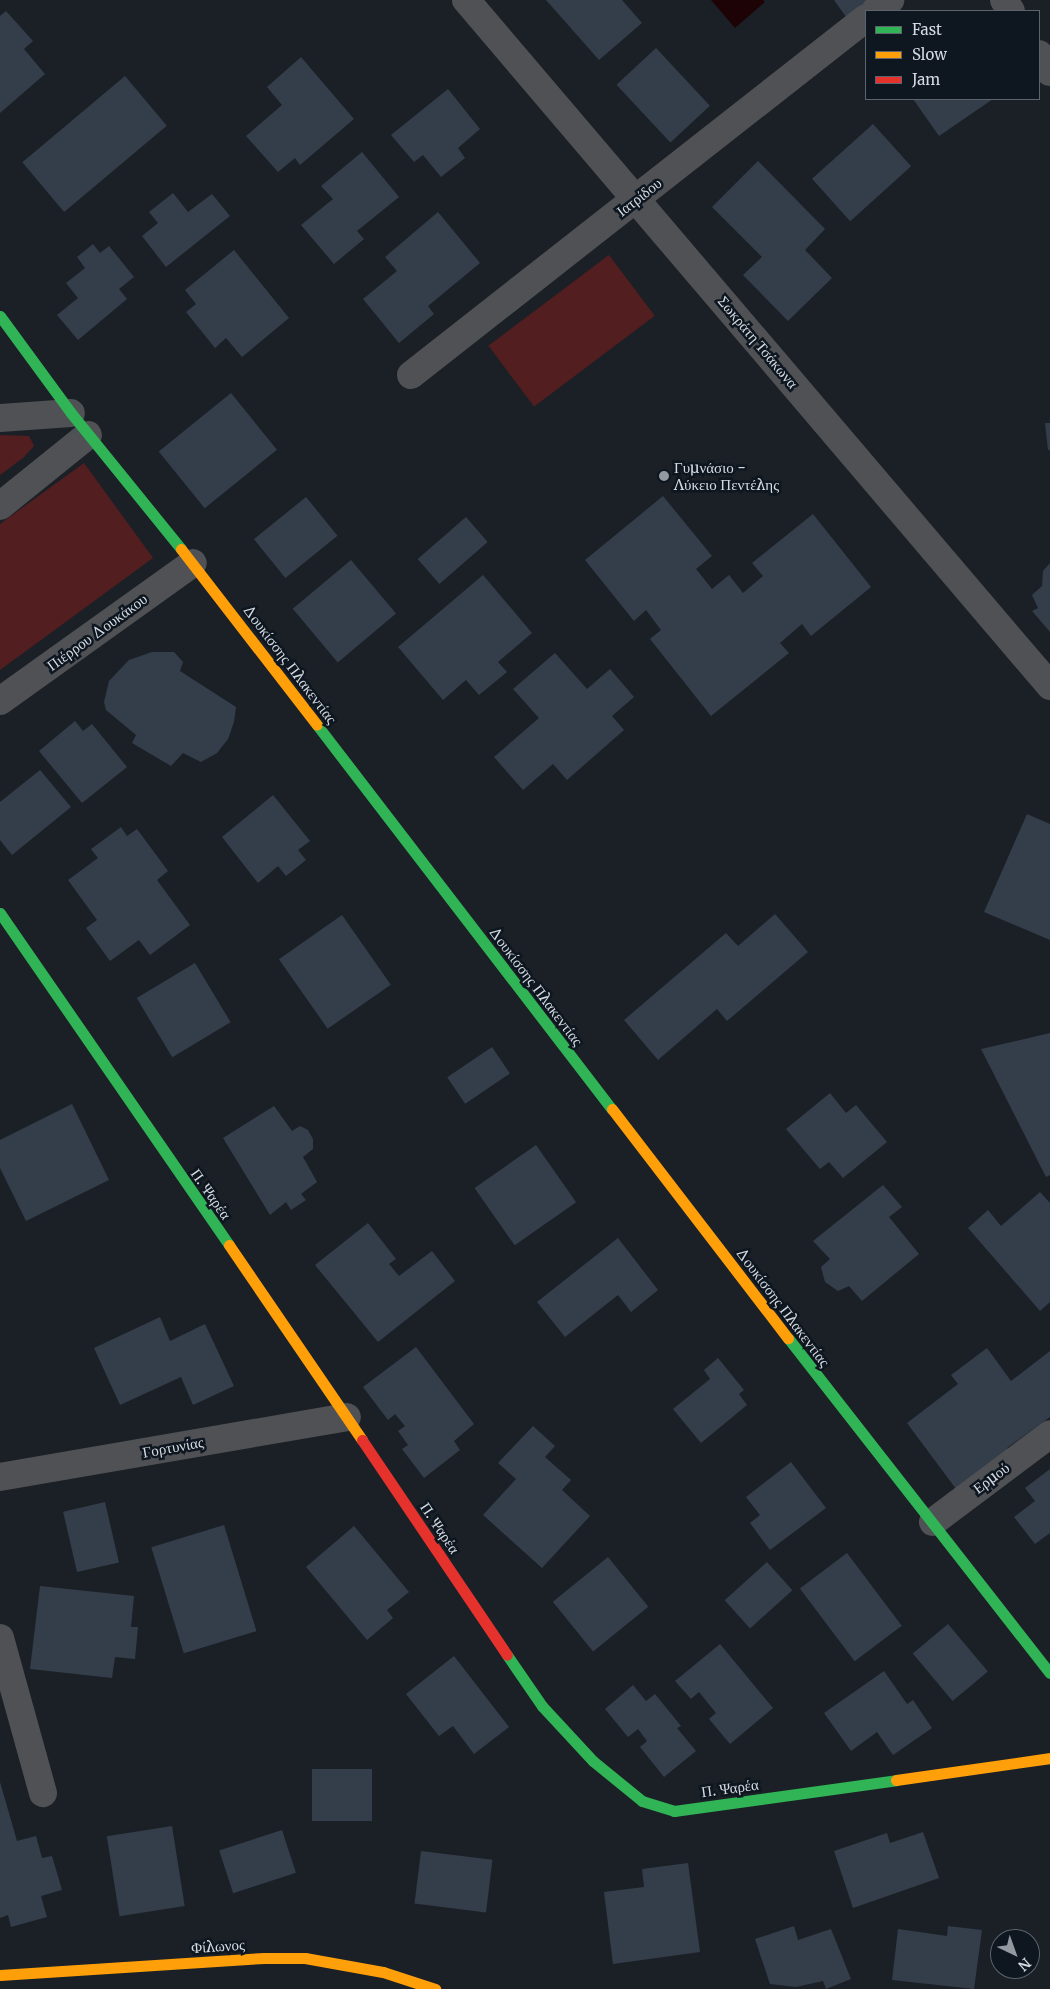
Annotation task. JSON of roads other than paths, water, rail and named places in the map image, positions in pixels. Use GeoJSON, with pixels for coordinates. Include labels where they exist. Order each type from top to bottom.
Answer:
{"type":"FeatureCollection","features":[{"type":"Feature","properties":{"kind":"main road","name":"Δουκίσσης Πλακεντίας"},"geometry":{"type":"LineString","coordinates":[[0,316],[71,413],[193,563],[849,1418],[1050,1672]]}},
{"type":"Feature","properties":{"kind":"main road","name":"Π. Ψαρέα"},"geometry":{"type":"LineString","coordinates":[[0,913],[347,1417],[542,1706],[593,1761],[642,1801],[674,1811],[1050,1758]]}},
{"type":"Feature","properties":{"kind":"main road","name":"Φίλωνος"},"geometry":{"type":"LineString","coordinates":[[0,1975],[264,1958],[305,1958],[384,1972],[435,1989]]}},
{"type":"Feature","properties":{"kind":"street","name":"Σωκράτη Τσάκωνα"},"geometry":{"type":"LineString","coordinates":[[466,0],[1050,686]]}},
{"type":"Feature","properties":{"kind":"street"},"geometry":{"type":"LineString","coordinates":[[876,10],[890,0]]}},
{"type":"Feature","properties":{"kind":"street","name":"Ιατρίδου"},"geometry":{"type":"LineString","coordinates":[[411,375],[865,19]]}},
{"type":"Feature","properties":{"kind":"street"},"geometry":{"type":"LineString","coordinates":[[1040,56],[1050,72]]}},
{"type":"Feature","properties":{"kind":"street"},"geometry":{"type":"LineString","coordinates":[[0,418],[71,413]]}},
{"type":"Feature","properties":{"kind":"street"},"geometry":{"type":"LineString","coordinates":[[0,506],[88,435]]}},
{"type":"Feature","properties":{"kind":"street","name":"Πιέρρου Δουκάκου"},"geometry":{"type":"LineString","coordinates":[[0,701],[193,563]]}},
{"type":"Feature","properties":{"kind":"street","name":"Γορτυνίας"},"geometry":{"type":"LineString","coordinates":[[0,1476],[347,1417]]}},
{"type":"Feature","properties":{"kind":"street","name":"Ερμού"},"geometry":{"type":"LineString","coordinates":[[933,1522],[1050,1434]]}},
{"type":"Feature","properties":{"kind":"street"},"geometry":{"type":"LineString","coordinates":[[0,1638],[43,1793]]}},
{"type":"Feature","properties":{"kind":"place","name":"Γυμνάσιο - Λύκειο Πεντέλης"},"geometry":{"type":"Point","coordinates":[664,476]}}]}
